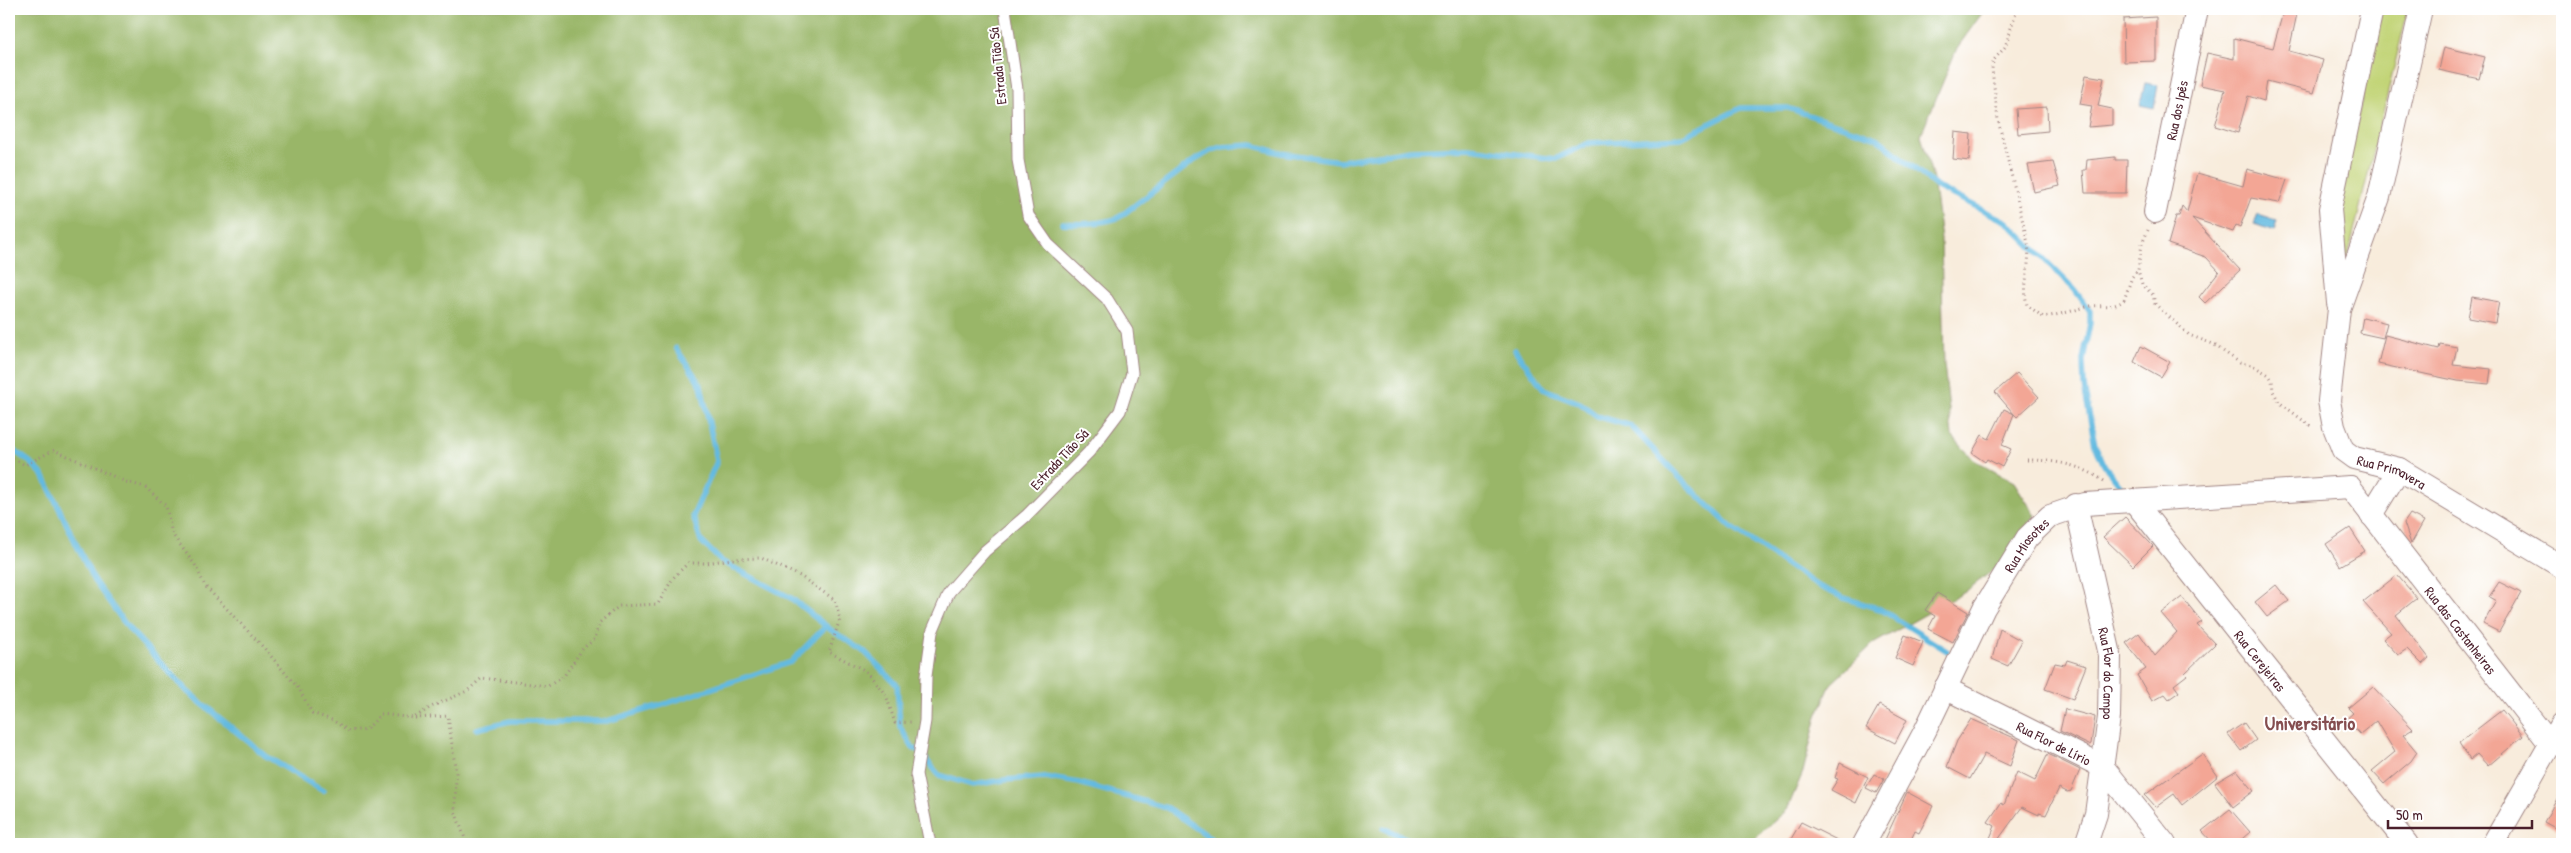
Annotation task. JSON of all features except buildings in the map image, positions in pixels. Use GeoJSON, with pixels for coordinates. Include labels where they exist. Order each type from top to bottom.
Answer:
{"type":"FeatureCollection","features":[{"type":"Feature","properties":{"kind":"street","name":"Rua dos Ipês"},"geometry":{"type":"LineString","coordinates":[[2156,212],[2197,9]]}},
{"type":"Feature","properties":{"kind":"street","name":"Rua Primavera"},"geometry":{"type":"LineString","coordinates":[[2372,9],[2330,209],[2339,309],[2328,401],[2334,427],[2343,450],[2354,458],[2399,469],[2562,567]]}},
{"type":"Feature","properties":{"kind":"street","name":"Rua Primavera"},"geometry":{"type":"LineString","coordinates":[[2339,309],[2379,197],[2420,9]]}},
{"type":"Feature","properties":{"kind":"street"},"geometry":{"type":"LineString","coordinates":[[2350,487],[2367,460]]}},
{"type":"Feature","properties":{"kind":"street"},"geometry":{"type":"LineString","coordinates":[[2372,515],[2399,469]]}},
{"type":"Feature","properties":{"kind":"street","name":"Rua Miosotes"},"geometry":{"type":"LineString","coordinates":[[1864,844],[1984,608],[2027,538],[2050,516],[2076,505],[2350,487]]}},
{"type":"Feature","properties":{"kind":"street","name":"Rua das Castanheiras"},"geometry":{"type":"LineString","coordinates":[[2350,487],[2551,745]]}},
{"type":"Feature","properties":{"kind":"street","name":"Rua Cerejeiras"},"geometry":{"type":"LineString","coordinates":[[2128,501],[2407,844]]}},
{"type":"Feature","properties":{"kind":"street","name":"Rua Flor do Campo"},"geometry":{"type":"LineString","coordinates":[[2076,505],[2110,655],[2109,717],[2103,767],[2096,814],[2086,844]]}},
{"type":"Feature","properties":{"kind":"street","name":"Rua Flor de Lírio"},"geometry":{"type":"LineString","coordinates":[[1945,688],[2103,767],[2165,844]]}},
{"type":"Feature","properties":{"kind":"street"},"geometry":{"type":"LineString","coordinates":[[2493,844],[2562,724]]}},
{"type":"Feature","properties":{"kind":"lane","name":"Estrada Tião Sá"},"geometry":{"type":"LineString","coordinates":[[930,844],[916,774],[924,721],[926,676],[932,632],[949,592],[985,551],[1026,516],[1089,452],[1120,410],[1132,373],[1127,331],[1107,299],[1076,268],[1048,244],[1028,216],[1018,160],[1017,90],[1005,9]]}},
{"type":"Feature","properties":{"kind":"path"},"geometry":{"type":"LineString","coordinates":[[2017,9],[2005,47],[1993,61],[1992,69],[1998,120],[2028,243],[2030,258],[2025,290],[2028,305],[2043,317],[2075,312],[2086,307],[2111,307],[2124,300],[2132,277],[2138,270]]}},
{"type":"Feature","properties":{"kind":"path"},"geometry":{"type":"LineString","coordinates":[[2156,212],[2142,244],[2138,270],[2142,284],[2153,295],[2155,304],[2172,322],[2189,335],[2213,344],[2240,363],[2252,364],[2269,375],[2272,380],[2273,391],[2279,402],[2316,431]]}},
{"type":"Feature","properties":{"kind":"path"},"geometry":{"type":"LineString","coordinates":[[9,456],[25,465],[54,450],[126,482],[145,487],[166,506],[172,534],[195,565],[205,586],[264,648],[299,690],[312,713],[332,720],[349,730],[367,729],[381,714],[414,718],[448,716],[456,773],[455,811],[467,844]]}},
{"type":"Feature","properties":{"kind":"path"},"geometry":{"type":"LineString","coordinates":[[2027,460],[2049,460],[2076,466],[2091,472],[2128,501]]}},
{"type":"Feature","properties":{"kind":"path"},"geometry":{"type":"LineString","coordinates":[[414,718],[430,706],[467,691],[482,678],[548,686],[564,676],[583,648],[595,639],[599,623],[619,606],[658,604],[673,578],[688,563],[761,558],[800,576],[834,600],[840,620],[829,652],[866,671],[886,695],[895,723],[924,721]]}},
{"type":"Feature","properties":{"kind":"green space"},"geometry":{"type":"Polygon","coordinates":[[[9,9],[1985,9],[1957,48],[1921,135],[1933,179],[1941,239],[1944,364],[1952,436],[1974,460],[2014,482],[2035,515],[2011,556],[1965,592],[1873,644],[1831,684],[1817,716],[1803,772],[1787,810],[1757,836],[1752,844],[9,844],[9,9]]]}},
{"type":"Feature","properties":{"kind":"green space"},"geometry":{"type":"Polygon","coordinates":[[[2382,9],[2408,10],[2343,277],[2338,206],[2382,9]]]}},
{"type":"Feature","properties":{"kind":"water"},"geometry":{"type":"Polygon","coordinates":[[[2145,83],[2158,85],[2154,108],[2140,105],[2145,83]]]}},
{"type":"Feature","properties":{"kind":"water"},"geometry":{"type":"Polygon","coordinates":[[[2258,215],[2277,221],[2274,231],[2254,224],[2258,215]]]}},
{"type":"Feature","properties":{"kind":"waterway"},"geometry":{"type":"LineString","coordinates":[[1062,223],[1091,223],[1118,218],[1192,162],[1212,150],[1222,147],[1252,145],[1281,153],[1340,161],[1410,150],[1469,148],[1555,159],[1589,143],[1681,138],[1741,108],[1788,108],[1877,138],[1937,187],[2007,222],[2074,289],[2090,311],[2090,323],[2083,360],[2084,386],[2095,445],[2104,465],[2128,495]]}},
{"type":"Feature","properties":{"kind":"waterway"},"geometry":{"type":"LineString","coordinates":[[676,348],[701,385],[717,461],[693,516],[701,541],[721,561],[791,598],[831,630],[864,651],[897,685],[900,727],[913,748],[918,750],[939,775],[973,785],[1044,777],[1079,783],[1167,808],[1208,836],[1216,844]]}},
{"type":"Feature","properties":{"kind":"waterway"},"geometry":{"type":"LineString","coordinates":[[1515,350],[1544,389],[1580,403],[1597,416],[1631,426],[1678,476],[1731,527],[1816,585],[1844,598],[1880,609],[1947,651]]}},
{"type":"Feature","properties":{"kind":"waterway"},"geometry":{"type":"LineString","coordinates":[[9,447],[30,462],[43,475],[94,581],[129,629],[188,692],[266,756],[323,791]]}},
{"type":"Feature","properties":{"kind":"waterway"},"geometry":{"type":"LineString","coordinates":[[477,729],[510,721],[607,721],[665,704],[791,662],[826,626]]}},
{"type":"Feature","properties":{"kind":"waterway"},"geometry":{"type":"LineString","coordinates":[[1383,828],[1419,844]]}},
{"type":"Feature","properties":{"kind":"district","name":"Universitário"},"geometry":{"type":"Point","coordinates":[2310,723]}}]}
